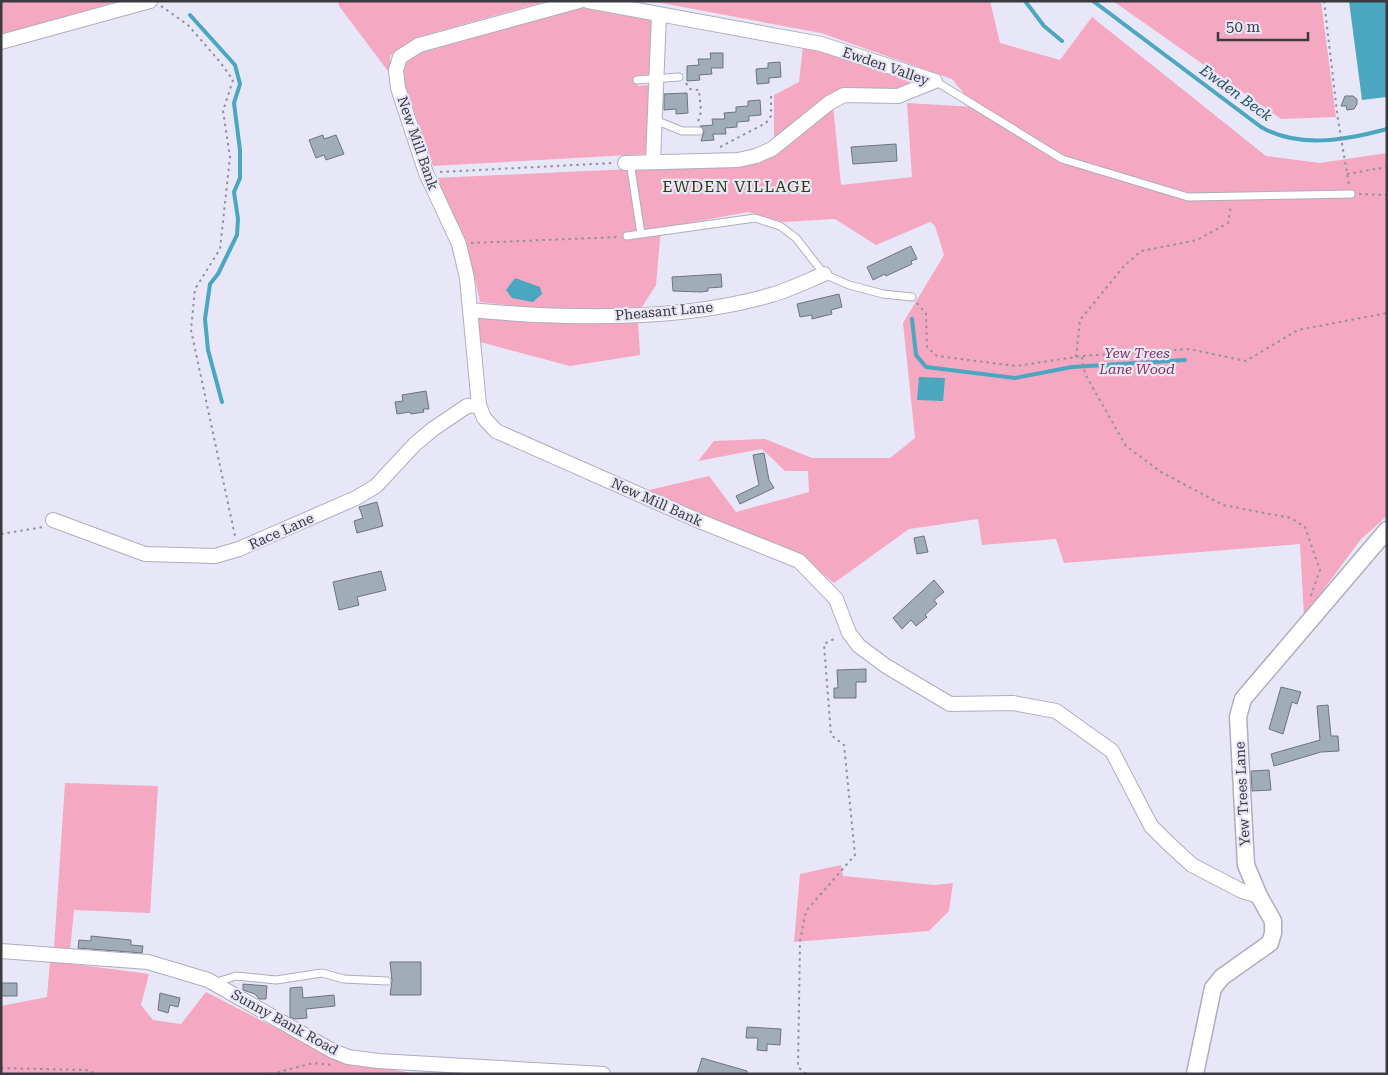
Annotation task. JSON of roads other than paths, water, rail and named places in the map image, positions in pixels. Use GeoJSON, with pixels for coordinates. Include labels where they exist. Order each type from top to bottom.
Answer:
{"type":"FeatureCollection","features":[{"type":"Feature","properties":{"kind":"street"},"geometry":{"type":"LineString","coordinates":[[1,42],[150,1]]}},
{"type":"Feature","properties":{"kind":"street","name":"New Mill Bank"},"geometry":{"type":"LineString","coordinates":[[579,1],[418,45],[400,57],[396,70],[398,88],[426,172],[459,244],[467,278],[479,405],[484,418],[496,431],[697,520],[800,561],[836,599],[849,633],[859,646],[886,666],[950,704],[1013,703],[1056,712],[1112,752],[1151,826],[1174,849],[1192,865],[1242,891],[1259,896]]}},
{"type":"Feature","properties":{"kind":"street","name":"Ewden Valley"},"geometry":{"type":"LineString","coordinates":[[588,1],[821,44],[935,81]]}},
{"type":"Feature","properties":{"kind":"street"},"geometry":{"type":"LineString","coordinates":[[653,161],[659,14]]}},
{"type":"Feature","properties":{"kind":"street","name":"Ewden Valley"},"geometry":{"type":"LineString","coordinates":[[628,162],[738,160],[756,156],[772,149],[829,103],[844,95],[898,96],[935,81]]}},
{"type":"Feature","properties":{"kind":"street","name":"Pheasant Lane"},"geometry":{"type":"LineString","coordinates":[[470,310],[517,314],[651,314],[721,306],[772,295],[824,274]]}},
{"type":"Feature","properties":{"kind":"street","name":"Race Lane"},"geometry":{"type":"LineString","coordinates":[[54,520],[146,554],[214,556],[238,549],[356,498],[376,486],[415,444],[433,429],[467,406],[479,405]]}},
{"type":"Feature","properties":{"kind":"street","name":"Yew Trees Lane"},"geometry":{"type":"LineString","coordinates":[[1195,1074],[1213,988],[1222,977],[1270,943],[1273,933],[1273,921],[1259,896],[1246,865],[1238,717],[1243,699],[1387,530]]}},
{"type":"Feature","properties":{"kind":"street","name":"Sunny Bank Road"},"geometry":{"type":"LineString","coordinates":[[1,952],[148,962],[214,983],[332,1050],[348,1057],[454,1067],[603,1074]]}},
{"type":"Feature","properties":{"kind":"lane"},"geometry":{"type":"LineString","coordinates":[[637,80],[680,76]]}},
{"type":"Feature","properties":{"kind":"lane"},"geometry":{"type":"LineString","coordinates":[[935,81],[1062,158],[1188,197],[1351,194]]}},
{"type":"Feature","properties":{"kind":"lane"},"geometry":{"type":"LineString","coordinates":[[655,120],[682,131],[698,132]]}},
{"type":"Feature","properties":{"kind":"lane"},"geometry":{"type":"LineString","coordinates":[[628,162],[641,234]]}},
{"type":"Feature","properties":{"kind":"lane"},"geometry":{"type":"LineString","coordinates":[[627,236],[754,218],[780,226],[796,238],[824,274],[850,286],[883,294],[912,297]]}},
{"type":"Feature","properties":{"kind":"lane"},"geometry":{"type":"LineString","coordinates":[[214,983],[236,976],[276,980],[322,973],[344,979],[387,980]]}},
{"type":"Feature","properties":{"kind":"water"},"geometry":{"type":"Polygon","coordinates":[[[1349,1],[1387,1],[1387,97],[1362,100],[1349,1]]]}},
{"type":"Feature","properties":{"kind":"water"},"geometry":{"type":"Polygon","coordinates":[[[515,278],[540,287],[542,294],[533,302],[512,298],[506,290],[515,278]]]}},
{"type":"Feature","properties":{"kind":"water"},"geometry":{"type":"Polygon","coordinates":[[[919,377],[945,378],[943,401],[917,400],[919,377]]]}},
{"type":"Feature","properties":{"kind":"waterway","name":"Ewden Beck"},"geometry":{"type":"LineString","coordinates":[[1025,1],[1044,26],[1062,41]]}},
{"type":"Feature","properties":{"kind":"waterway","name":"Ewden Beck"},"geometry":{"type":"LineString","coordinates":[[1093,1],[1261,127],[1276,134],[1291,138],[1323,140],[1339,139],[1387,129]]}},
{"type":"Feature","properties":{"kind":"waterway"},"geometry":{"type":"LineString","coordinates":[[190,15],[235,65],[240,84],[234,103],[240,150],[240,178],[234,192],[238,219],[237,235],[218,274],[210,284],[205,319],[208,350],[222,402]]}},
{"type":"Feature","properties":{"kind":"waterway"},"geometry":{"type":"LineString","coordinates":[[912,319],[916,355],[926,367],[1015,378],[1072,367],[1185,360]]}},
{"type":"Feature","properties":{"kind":"district","name":"EWDEN VILLAGE"},"geometry":{"type":"Point","coordinates":[737,186]}},
{"type":"Feature","properties":{"kind":"park label","name":"Yew Trees Lane Wood"},"geometry":{"type":"Point","coordinates":[1137,362]}}]}
